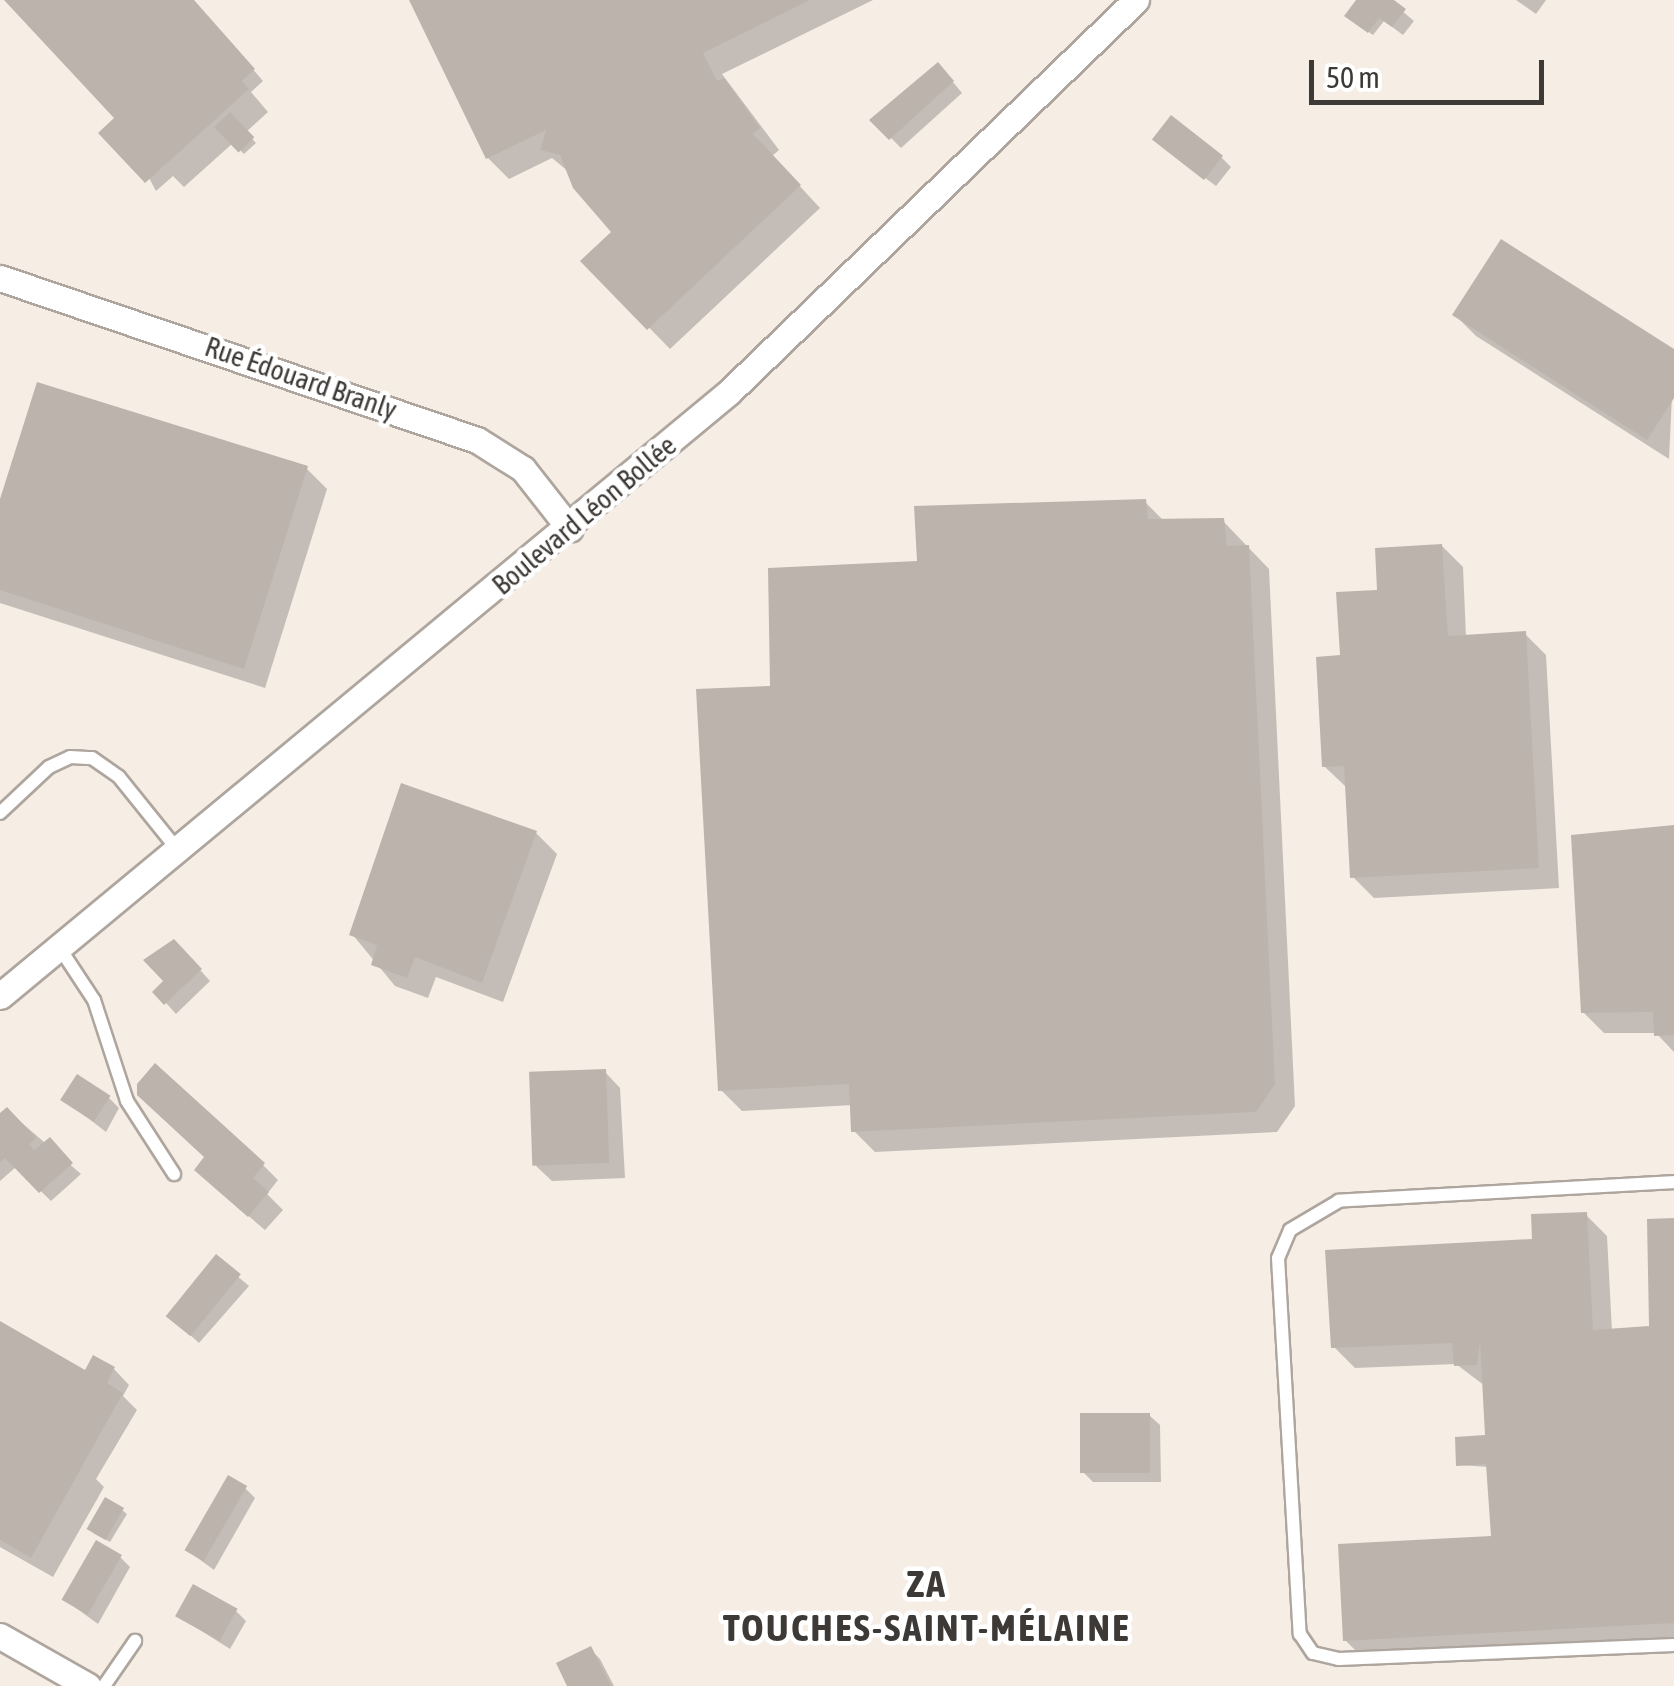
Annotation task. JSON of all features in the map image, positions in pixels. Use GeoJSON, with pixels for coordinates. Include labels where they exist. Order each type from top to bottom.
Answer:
{"type":"FeatureCollection","features":[{"type":"Feature","properties":{"kind":"street","name":"Boulevard Léon Bollée"},"geometry":{"type":"LineString","coordinates":[[0,996],[570,529],[729,392],[1136,0]]}},
{"type":"Feature","properties":{"kind":"street","name":"Rue Édouard Branly"},"geometry":{"type":"LineString","coordinates":[[0,278],[477,440],[523,469],[570,529]]}},
{"type":"Feature","properties":{"kind":"street"},"geometry":{"type":"LineString","coordinates":[[0,1636],[87,1685]]}},
{"type":"Feature","properties":{"kind":"lane"},"geometry":{"type":"LineString","coordinates":[[0,812],[49,767],[70,757],[92,758],[119,777],[178,850]]}},
{"type":"Feature","properties":{"kind":"lane"},"geometry":{"type":"LineString","coordinates":[[59,947],[94,1000],[127,1100],[174,1174]]}},
{"type":"Feature","properties":{"kind":"lane"},"geometry":{"type":"LineString","coordinates":[[1674,1182],[1339,1201],[1290,1230],[1278,1258],[1300,1634],[1313,1654],[1339,1659],[1674,1644]]}},
{"type":"Feature","properties":{"kind":"lane"},"geometry":{"type":"LineString","coordinates":[[87,1685],[135,1641]]}},
{"type":"Feature","properties":{"kind":"building"},"geometry":{"type":"Polygon","coordinates":[[[4,0],[194,0],[255,69],[242,81],[249,89],[145,183],[98,133],[114,118],[4,0]]]}},
{"type":"Feature","properties":{"kind":"building"},"geometry":{"type":"Polygon","coordinates":[[[409,0],[810,0],[703,53],[717,81],[724,78],[760,128],[753,134],[801,185],[647,330],[580,261],[611,232],[573,188],[560,155],[540,150],[546,130],[486,159],[409,0]]]}},
{"type":"Feature","properties":{"kind":"building"},"geometry":{"type":"Polygon","coordinates":[[[1356,0],[1394,0],[1406,9],[1392,27],[1379,18],[1368,33],[1344,16],[1356,0]]]}},
{"type":"Feature","properties":{"kind":"building"},"geometry":{"type":"Polygon","coordinates":[[[938,62],[954,81],[889,140],[869,120],[938,62]]]}},
{"type":"Feature","properties":{"kind":"building"},"geometry":{"type":"Polygon","coordinates":[[[230,112],[254,137],[238,152],[214,127],[230,112]]]}},
{"type":"Feature","properties":{"kind":"building"},"geometry":{"type":"Polygon","coordinates":[[[1171,115],[1223,156],[1204,180],[1152,139],[1171,115]]]}},
{"type":"Feature","properties":{"kind":"building"},"geometry":{"type":"Polygon","coordinates":[[[1501,239],[1674,349],[1674,398],[1647,440],[1452,315],[1501,239]]]}},
{"type":"Feature","properties":{"kind":"building"},"geometry":{"type":"Polygon","coordinates":[[[37,382],[308,466],[244,669],[0,590],[0,499],[37,382]]]}},
{"type":"Feature","properties":{"kind":"building"},"geometry":{"type":"Polygon","coordinates":[[[1146,499],[1148,519],[1224,518],[1227,546],[1249,545],[1275,1084],[1256,1112],[851,1132],[849,1084],[718,1091],[696,689],[770,686],[768,568],[917,561],[914,506],[1146,499]]]}},
{"type":"Feature","properties":{"kind":"building"},"geometry":{"type":"Polygon","coordinates":[[[1442,544],[1448,636],[1526,631],[1539,868],[1350,878],[1344,766],[1322,767],[1316,657],[1340,655],[1336,592],[1377,590],[1375,548],[1442,544]]]}},
{"type":"Feature","properties":{"kind":"building"},"geometry":{"type":"Polygon","coordinates":[[[401,783],[537,831],[482,983],[415,957],[407,978],[371,965],[377,945],[349,935],[401,783]]]}},
{"type":"Feature","properties":{"kind":"building"},"geometry":{"type":"Polygon","coordinates":[[[1674,825],[1674,1035],[1654,1036],[1653,1012],[1581,1013],[1571,835],[1674,825]]]}},
{"type":"Feature","properties":{"kind":"building"},"geometry":{"type":"Polygon","coordinates":[[[174,939],[202,969],[164,1005],[152,992],[163,981],[143,960],[174,939]]]}},
{"type":"Feature","properties":{"kind":"building"},"geometry":{"type":"Polygon","coordinates":[[[155,1063],[265,1163],[253,1178],[269,1192],[248,1217],[194,1170],[204,1157],[137,1095],[137,1084],[155,1063]]]}},
{"type":"Feature","properties":{"kind":"building"},"geometry":{"type":"Polygon","coordinates":[[[606,1069],[609,1163],[532,1166],[529,1072],[606,1069]]]}},
{"type":"Feature","properties":{"kind":"building"},"geometry":{"type":"Polygon","coordinates":[[[77,1074],[111,1096],[94,1122],[60,1100],[77,1074]]]}},
{"type":"Feature","properties":{"kind":"building"},"geometry":{"type":"Polygon","coordinates":[[[7,1107],[36,1138],[29,1144],[34,1150],[50,1137],[73,1163],[39,1193],[5,1158],[0,1162],[0,1113],[7,1107]]]}},
{"type":"Feature","properties":{"kind":"building"},"geometry":{"type":"Polygon","coordinates":[[[1587,1212],[1593,1330],[1649,1326],[1647,1219],[1674,1218],[1674,1623],[1343,1641],[1338,1544],[1491,1536],[1486,1464],[1456,1466],[1455,1437],[1485,1435],[1480,1342],[1477,1365],[1454,1366],[1452,1343],[1331,1348],[1325,1250],[1532,1239],[1531,1214],[1587,1212]]]}},
{"type":"Feature","properties":{"kind":"building"},"geometry":{"type":"Polygon","coordinates":[[[216,1254],[241,1274],[191,1336],[166,1316],[216,1254]]]}},
{"type":"Feature","properties":{"kind":"building"},"geometry":{"type":"Polygon","coordinates":[[[0,1321],[85,1370],[93,1355],[115,1367],[107,1383],[123,1393],[31,1558],[0,1540],[0,1321]]]}},
{"type":"Feature","properties":{"kind":"building"},"geometry":{"type":"Polygon","coordinates":[[[1080,1413],[1150,1413],[1150,1473],[1080,1473],[1080,1413]]]}},
{"type":"Feature","properties":{"kind":"building"},"geometry":{"type":"Polygon","coordinates":[[[228,1475],[247,1486],[204,1561],[184,1550],[228,1475]]]}},
{"type":"Feature","properties":{"kind":"building"},"geometry":{"type":"Polygon","coordinates":[[[105,1497],[124,1508],[106,1540],[86,1529],[105,1497]]]}},
{"type":"Feature","properties":{"kind":"building"},"geometry":{"type":"Polygon","coordinates":[[[96,1540],[122,1555],[87,1615],[62,1600],[96,1540]]]}},
{"type":"Feature","properties":{"kind":"building"},"geometry":{"type":"Polygon","coordinates":[[[193,1584],[238,1609],[220,1641],[175,1616],[193,1584]]]}},
{"type":"Feature","properties":{"kind":"building"},"geometry":{"type":"Polygon","coordinates":[[[591,1646],[611,1686],[567,1686],[556,1663],[591,1646]]]}},
{"type":"Feature","properties":{"kind":"district","name":"ZA TOUCHES-SAINT-MÉLAINE"},"geometry":{"type":"Point","coordinates":[927,1606]}}]}
